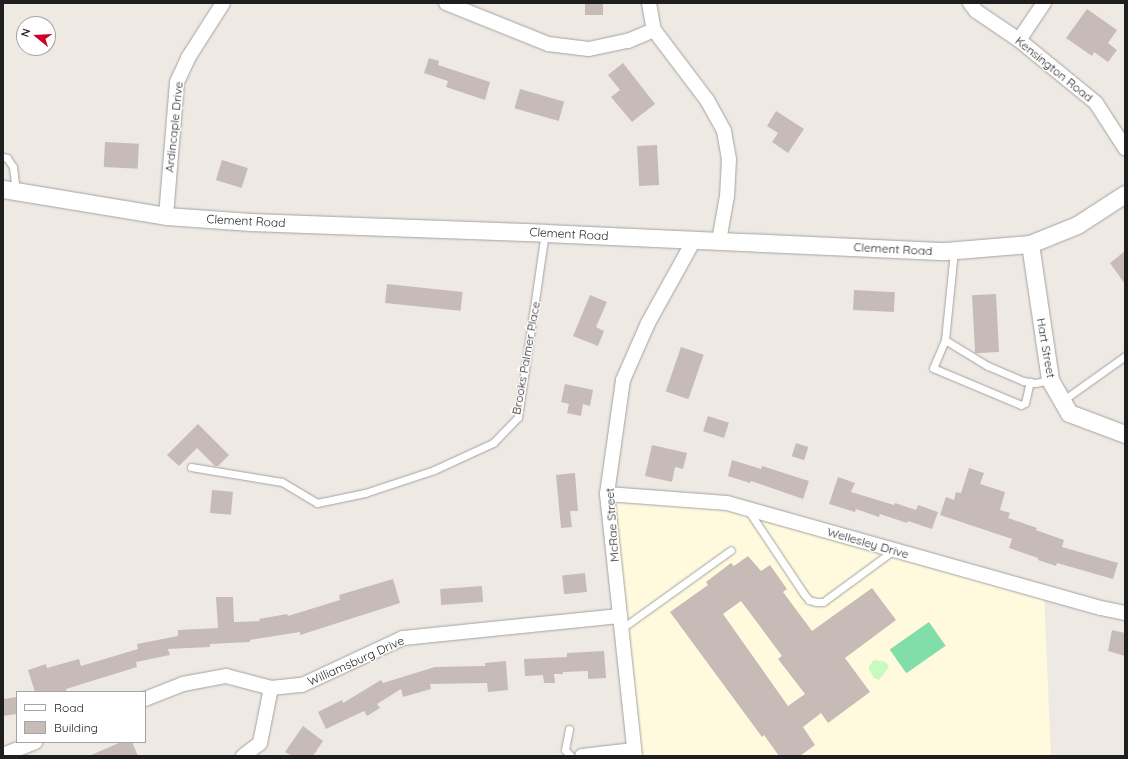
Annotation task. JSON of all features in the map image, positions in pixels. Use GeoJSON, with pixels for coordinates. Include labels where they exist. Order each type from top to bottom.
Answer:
{"type":"FeatureCollection","features":[{"type":"Feature","properties":{"kind":"street","name":"Ardincaple Drive"},"geometry":{"type":"LineString","coordinates":[[166,216],[177,82],[188,58],[223,3]]}},
{"type":"Feature","properties":{"kind":"street"},"geometry":{"type":"LineString","coordinates":[[446,3],[548,44],[589,49],[628,41],[654,30]]}},
{"type":"Feature","properties":{"kind":"street"},"geometry":{"type":"LineString","coordinates":[[649,3],[654,30],[707,100],[724,130],[729,159],[727,196],[719,241]]}},
{"type":"Feature","properties":{"kind":"street","name":"Kensington Road"},"geometry":{"type":"LineString","coordinates":[[970,3],[976,12],[1019,40],[1096,103],[1125,148]]}},
{"type":"Feature","properties":{"kind":"street"},"geometry":{"type":"LineString","coordinates":[[1019,40],[1044,3]]}},
{"type":"Feature","properties":{"kind":"street","name":"Clement Road"},"geometry":{"type":"LineString","coordinates":[[9,190],[166,216],[251,222],[954,251],[1030,244],[1077,225],[1125,194]]}},
{"type":"Feature","properties":{"kind":"street","name":"McRae Street"},"geometry":{"type":"LineString","coordinates":[[634,753],[607,494],[623,380],[648,323],[694,240]]}},
{"type":"Feature","properties":{"kind":"street","name":"Hart Street"},"geometry":{"type":"LineString","coordinates":[[1030,244],[1050,380],[1070,413],[1125,434]]}},
{"type":"Feature","properties":{"kind":"street","name":"Wellesley Drive"},"geometry":{"type":"LineString","coordinates":[[607,494],[727,503],[1101,608],[1125,613]]}},
{"type":"Feature","properties":{"kind":"street","name":"Williamsburg Drive"},"geometry":{"type":"LineString","coordinates":[[146,699],[183,684],[226,676],[271,688],[302,685],[403,638],[620,622]]}},
{"type":"Feature","properties":{"kind":"street"},"geometry":{"type":"LineString","coordinates":[[243,756],[260,743],[271,688]]}},
{"type":"Feature","properties":{"kind":"street"},"geometry":{"type":"LineString","coordinates":[[3,755],[33,743]]}},
{"type":"Feature","properties":{"kind":"street"},"geometry":{"type":"LineString","coordinates":[[582,756],[634,753]]}},
{"type":"Feature","properties":{"kind":"lane"},"geometry":{"type":"LineString","coordinates":[[3,157],[7,158],[13,167],[9,190]]}},
{"type":"Feature","properties":{"kind":"lane","name":"Brooks Palmer Place"},"geometry":{"type":"LineString","coordinates":[[191,467],[282,482],[317,503],[365,492],[434,470],[493,443],[518,417],[545,233]]}},
{"type":"Feature","properties":{"kind":"lane"},"geometry":{"type":"LineString","coordinates":[[954,251],[946,340],[933,368],[1020,405],[1025,403],[1030,382]]}},
{"type":"Feature","properties":{"kind":"lane"},"geometry":{"type":"LineString","coordinates":[[946,340],[988,366],[1023,381],[1030,382],[1050,380]]}},
{"type":"Feature","properties":{"kind":"lane"},"geometry":{"type":"LineString","coordinates":[[1062,401],[1125,356]]}},
{"type":"Feature","properties":{"kind":"lane"},"geometry":{"type":"LineString","coordinates":[[746,508],[804,594],[809,600],[816,602],[823,602],[894,550]]}},
{"type":"Feature","properties":{"kind":"lane"},"geometry":{"type":"LineString","coordinates":[[620,622],[731,550]]}},
{"type":"Feature","properties":{"kind":"lane"},"geometry":{"type":"LineString","coordinates":[[568,729],[565,750],[571,756]]}},
{"type":"Feature","properties":{"kind":"shaded area"},"geometry":{"type":"Polygon","coordinates":[[[607,494],[727,503],[1044,592],[1051,756],[635,756],[607,494]]]}},
{"type":"Feature","properties":{"kind":"green space"},"geometry":{"type":"Polygon","coordinates":[[[929,622],[946,646],[906,673],[890,650],[929,622]]]}},
{"type":"Feature","properties":{"kind":"green space"},"geometry":{"type":"Polygon","coordinates":[[[874,660],[886,662],[889,667],[879,680],[874,678],[869,669],[869,666],[874,660]]]}},
{"type":"Feature","properties":{"kind":"building"},"geometry":{"type":"Polygon","coordinates":[[[585,3],[603,3],[603,15],[585,15],[585,3]]]}},
{"type":"Feature","properties":{"kind":"building"},"geometry":{"type":"Polygon","coordinates":[[[1087,9],[1117,30],[1108,43],[1117,50],[1108,62],[1094,52],[1092,56],[1066,38],[1087,9]]]}},
{"type":"Feature","properties":{"kind":"building"},"geometry":{"type":"Polygon","coordinates":[[[429,58],[439,61],[438,65],[490,82],[485,100],[446,87],[448,81],[424,73],[429,58]]]}},
{"type":"Feature","properties":{"kind":"building"},"geometry":{"type":"Polygon","coordinates":[[[623,63],[655,104],[632,122],[611,97],[620,90],[608,75],[623,63]]]}},
{"type":"Feature","properties":{"kind":"building"},"geometry":{"type":"Polygon","coordinates":[[[520,89],[564,102],[559,121],[514,108],[520,89]]]}},
{"type":"Feature","properties":{"kind":"building"},"geometry":{"type":"Polygon","coordinates":[[[776,111],[804,129],[788,153],[772,142],[778,133],[767,126],[776,111]]]}},
{"type":"Feature","properties":{"kind":"building"},"geometry":{"type":"Polygon","coordinates":[[[105,142],[139,144],[138,169],[104,167],[105,142]]]}},
{"type":"Feature","properties":{"kind":"building"},"geometry":{"type":"Polygon","coordinates":[[[657,145],[659,185],[639,186],[637,146],[657,145]]]}},
{"type":"Feature","properties":{"kind":"building"},"geometry":{"type":"Polygon","coordinates":[[[222,160],[248,168],[242,188],[216,180],[222,160]]]}},
{"type":"Feature","properties":{"kind":"building"},"geometry":{"type":"Polygon","coordinates":[[[1125,251],[1125,284],[1110,263],[1125,251]]]}},
{"type":"Feature","properties":{"kind":"building"},"geometry":{"type":"Polygon","coordinates":[[[387,284],[463,292],[461,311],[385,303],[387,284]]]}},
{"type":"Feature","properties":{"kind":"building"},"geometry":{"type":"Polygon","coordinates":[[[854,290],[895,292],[894,312],[853,310],[854,290]]]}},
{"type":"Feature","properties":{"kind":"building"},"geometry":{"type":"Polygon","coordinates":[[[996,294],[999,352],[975,353],[972,295],[996,294]]]}},
{"type":"Feature","properties":{"kind":"building"},"geometry":{"type":"Polygon","coordinates":[[[590,295],[607,302],[596,327],[604,331],[598,346],[573,336],[590,295]]]}},
{"type":"Feature","properties":{"kind":"building"},"geometry":{"type":"Polygon","coordinates":[[[681,347],[704,355],[688,399],[666,391],[681,347]]]}},
{"type":"Feature","properties":{"kind":"building"},"geometry":{"type":"Polygon","coordinates":[[[565,384],[593,390],[590,406],[583,404],[581,416],[567,413],[569,404],[561,402],[565,384]]]}},
{"type":"Feature","properties":{"kind":"building"},"geometry":{"type":"Polygon","coordinates":[[[708,416],[729,423],[724,438],[703,431],[708,416]]]}},
{"type":"Feature","properties":{"kind":"building"},"geometry":{"type":"Polygon","coordinates":[[[198,424],[229,455],[218,466],[215,466],[197,448],[179,466],[167,455],[198,424]]]}},
{"type":"Feature","properties":{"kind":"building"},"geometry":{"type":"Polygon","coordinates":[[[796,443],[808,447],[804,460],[792,456],[796,443]]]}},
{"type":"Feature","properties":{"kind":"building"},"geometry":{"type":"Polygon","coordinates":[[[652,445],[687,453],[683,469],[675,467],[672,482],[645,476],[652,445]]]}},
{"type":"Feature","properties":{"kind":"building"},"geometry":{"type":"Polygon","coordinates":[[[732,460],[761,469],[762,466],[809,481],[803,499],[751,481],[750,483],[728,476],[732,460]]]}},
{"type":"Feature","properties":{"kind":"building"},"geometry":{"type":"Polygon","coordinates":[[[969,468],[984,473],[980,484],[1005,492],[1000,510],[1010,513],[1008,518],[1037,528],[1036,530],[1064,540],[1062,547],[1118,563],[1113,579],[1057,563],[1056,566],[1038,560],[1038,558],[1009,548],[1012,539],[940,515],[946,497],[954,500],[956,492],[961,493],[969,468]]]}},
{"type":"Feature","properties":{"kind":"building"},"geometry":{"type":"Polygon","coordinates":[[[575,473],[578,511],[570,511],[572,527],[561,528],[556,475],[575,473]]]}},
{"type":"Feature","properties":{"kind":"building"},"geometry":{"type":"Polygon","coordinates":[[[838,477],[855,483],[851,492],[894,505],[895,503],[916,510],[918,505],[938,512],[932,529],[880,514],[879,517],[856,509],[855,512],[829,504],[838,477]]]}},
{"type":"Feature","properties":{"kind":"building"},"geometry":{"type":"Polygon","coordinates":[[[212,490],[233,492],[231,515],[210,513],[212,490]]]}},
{"type":"Feature","properties":{"kind":"building"},"geometry":{"type":"Polygon","coordinates":[[[748,556],[761,571],[770,565],[787,589],[783,592],[812,631],[872,588],[896,620],[845,658],[870,692],[828,723],[821,713],[803,727],[815,745],[800,756],[779,756],[764,735],[762,737],[670,612],[708,585],[706,582],[731,563],[734,566],[748,556]],[[741,601],[723,614],[788,706],[805,694],[778,659],[782,656],[741,601]]]}},
{"type":"Feature","properties":{"kind":"building"},"geometry":{"type":"Polygon","coordinates":[[[585,573],[587,592],[564,594],[562,575],[585,573]]]}},
{"type":"Feature","properties":{"kind":"building"},"geometry":{"type":"Polygon","coordinates":[[[393,579],[400,603],[300,635],[300,632],[250,640],[250,642],[210,644],[210,647],[168,649],[170,655],[136,662],[137,667],[66,689],[67,691],[35,691],[28,670],[46,664],[47,668],[79,659],[81,666],[138,649],[137,644],[178,636],[178,630],[218,628],[216,597],[233,597],[234,622],[260,621],[259,619],[287,614],[288,616],[340,600],[339,595],[393,579]]]}},
{"type":"Feature","properties":{"kind":"building"},"geometry":{"type":"Polygon","coordinates":[[[482,586],[483,602],[441,605],[440,589],[482,586]]]}},
{"type":"Feature","properties":{"kind":"building"},"geometry":{"type":"Polygon","coordinates":[[[1112,630],[1125,633],[1125,656],[1108,651],[1112,630]]]}},
{"type":"Feature","properties":{"kind":"building"},"geometry":{"type":"Polygon","coordinates":[[[604,651],[606,678],[588,679],[588,671],[563,672],[563,674],[554,674],[555,683],[544,683],[543,675],[525,676],[524,659],[567,657],[567,653],[604,651]]]}},
{"type":"Feature","properties":{"kind":"building"},"geometry":{"type":"Polygon","coordinates":[[[506,661],[508,690],[488,692],[487,683],[430,684],[431,689],[403,697],[401,689],[377,704],[380,708],[367,716],[364,711],[326,729],[318,712],[342,700],[343,703],[381,680],[383,683],[435,667],[485,666],[485,663],[506,661]]]}},
{"type":"Feature","properties":{"kind":"building"},"geometry":{"type":"Polygon","coordinates":[[[16,697],[16,714],[3,716],[3,699],[16,697]]]}},
{"type":"Feature","properties":{"kind":"building"},"geometry":{"type":"Polygon","coordinates":[[[303,726],[323,741],[313,756],[292,756],[285,752],[303,726]]]}},
{"type":"Feature","properties":{"kind":"building"},"geometry":{"type":"Polygon","coordinates":[[[119,743],[132,743],[138,756],[89,756],[119,743]]]}}]}
